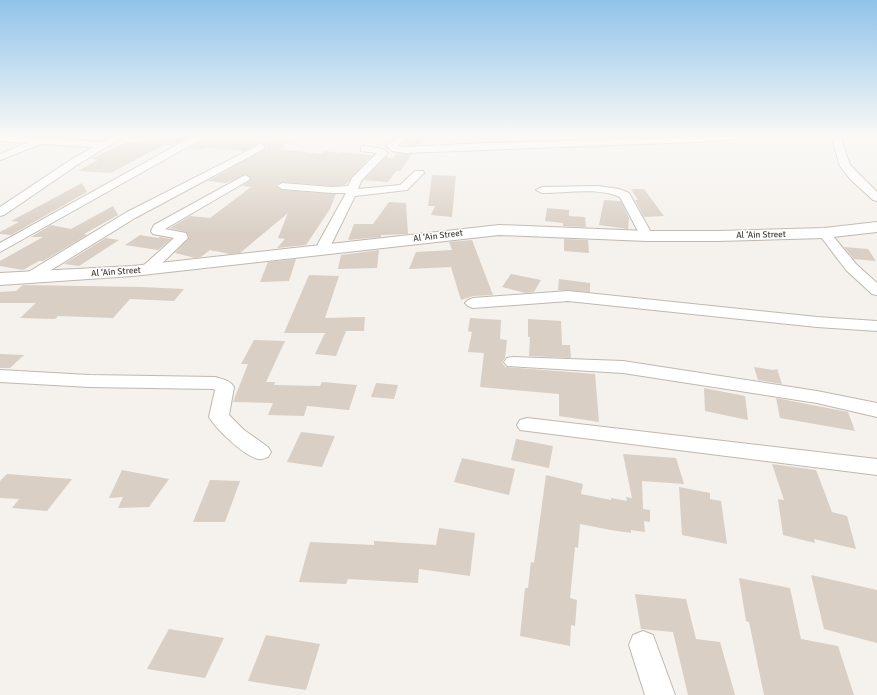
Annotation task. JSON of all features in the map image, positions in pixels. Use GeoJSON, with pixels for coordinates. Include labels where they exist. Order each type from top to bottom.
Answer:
{"type":"FeatureCollection","features":[{"type":"Feature","properties":{"kind":"street"},"geometry":{"type":"LineString","coordinates":[[0,212],[65,168]]}},
{"type":"Feature","properties":{"kind":"street"},"geometry":{"type":"LineString","coordinates":[[0,248],[142,168]]}},
{"type":"Feature","properties":{"kind":"street"},"geometry":{"type":"LineString","coordinates":[[30,277],[131,215],[220,168]]}},
{"type":"Feature","properties":{"kind":"street"},"geometry":{"type":"LineString","coordinates":[[322,251],[356,180],[368,168]]}},
{"type":"Feature","properties":{"kind":"street"},"geometry":{"type":"LineString","coordinates":[[847,168],[877,198]]}},
{"type":"Feature","properties":{"kind":"street"},"geometry":{"type":"LineString","coordinates":[[282,186],[351,191],[403,188],[419,173]]}},
{"type":"Feature","properties":{"kind":"street"},"geometry":{"type":"LineString","coordinates":[[148,269],[182,238],[181,236],[157,232],[158,228],[245,178]]}},
{"type":"Feature","properties":{"kind":"street"},"geometry":{"type":"LineString","coordinates":[[542,190],[606,190],[621,192],[625,196],[647,236]]}},
{"type":"Feature","properties":{"kind":"street","name":"Al ‘Ain Street"},"geometry":{"type":"LineString","coordinates":[[0,279],[148,269],[322,251],[499,230],[647,236],[824,233],[877,227]]}},
{"type":"Feature","properties":{"kind":"street"},"geometry":{"type":"LineString","coordinates":[[824,233],[850,268],[877,291]]}},
{"type":"Feature","properties":{"kind":"street"},"geometry":{"type":"LineString","coordinates":[[473,303],[568,296],[817,322],[877,326]]}},
{"type":"Feature","properties":{"kind":"street"},"geometry":{"type":"LineString","coordinates":[[513,362],[624,367],[817,397],[877,410]]}},
{"type":"Feature","properties":{"kind":"street"},"geometry":{"type":"LineString","coordinates":[[0,376],[89,381],[215,383],[225,387],[219,417],[237,435],[261,452]]}},
{"type":"Feature","properties":{"kind":"street"},"geometry":{"type":"LineString","coordinates":[[527,425],[877,467]]}},
{"type":"Feature","properties":{"kind":"street"},"geometry":{"type":"LineString","coordinates":[[643,646],[660,695]]}},
{"type":"Feature","properties":{"kind":"building"},"geometry":{"type":"Polygon","coordinates":[[[83,168],[119,168],[111,173],[78,171],[83,168]]]}},
{"type":"Feature","properties":{"kind":"building"},"geometry":{"type":"Polygon","coordinates":[[[231,168],[360,168],[345,185],[332,186],[282,182],[276,185],[282,190],[336,194],[330,209],[306,245],[277,248],[285,239],[278,238],[288,213],[240,253],[230,254],[210,250],[201,257],[195,258],[175,253],[189,237],[186,232],[170,228],[190,216],[210,218],[251,187],[242,186],[251,179],[246,174],[226,183],[208,181],[231,168]]]}},
{"type":"Feature","properties":{"kind":"building"},"geometry":{"type":"Polygon","coordinates":[[[375,168],[402,168],[400,171],[396,171],[388,182],[364,180],[375,168]]]}},
{"type":"Feature","properties":{"kind":"building"},"geometry":{"type":"Polygon","coordinates":[[[432,175],[456,176],[452,217],[431,215],[435,206],[428,206],[432,175]]]}},
{"type":"Feature","properties":{"kind":"building"},"geometry":{"type":"Polygon","coordinates":[[[82,183],[87,192],[11,235],[0,234],[0,232],[19,222],[11,221],[82,183]]]}},
{"type":"Feature","properties":{"kind":"building"},"geometry":{"type":"Polygon","coordinates":[[[631,189],[644,189],[664,216],[644,217],[635,200],[638,200],[631,189]]]}},
{"type":"Feature","properties":{"kind":"building"},"geometry":{"type":"Polygon","coordinates":[[[604,200],[621,201],[629,218],[628,229],[599,225],[604,200]]]}},
{"type":"Feature","properties":{"kind":"building"},"geometry":{"type":"Polygon","coordinates":[[[389,202],[406,203],[408,234],[381,235],[381,237],[348,240],[354,224],[373,224],[389,202]]]}},
{"type":"Feature","properties":{"kind":"building"},"geometry":{"type":"Polygon","coordinates":[[[113,206],[118,215],[84,234],[87,235],[43,261],[39,261],[23,270],[0,266],[0,261],[43,237],[31,237],[51,225],[71,229],[113,206]]]}},
{"type":"Feature","properties":{"kind":"building"},"geometry":{"type":"Polygon","coordinates":[[[547,208],[569,210],[569,216],[585,217],[586,227],[563,226],[563,223],[545,221],[547,208]]]}},
{"type":"Feature","properties":{"kind":"building"},"geometry":{"type":"Polygon","coordinates":[[[140,235],[171,239],[158,250],[125,245],[140,235]]]}},
{"type":"Feature","properties":{"kind":"building"},"geometry":{"type":"Polygon","coordinates":[[[106,238],[119,240],[79,266],[64,264],[106,238]]]}},
{"type":"Feature","properties":{"kind":"building"},"geometry":{"type":"Polygon","coordinates":[[[564,239],[588,240],[589,253],[564,251],[564,239]]]}},
{"type":"Feature","properties":{"kind":"building"},"geometry":{"type":"Polygon","coordinates":[[[472,240],[493,295],[473,296],[461,300],[451,267],[409,269],[416,252],[452,250],[449,242],[472,240]]]}},
{"type":"Feature","properties":{"kind":"building"},"geometry":{"type":"Polygon","coordinates":[[[844,247],[868,249],[876,261],[854,259],[844,247]]]}},
{"type":"Feature","properties":{"kind":"building"},"geometry":{"type":"Polygon","coordinates":[[[379,250],[377,268],[338,269],[341,255],[379,250]]]}},
{"type":"Feature","properties":{"kind":"building"},"geometry":{"type":"Polygon","coordinates":[[[296,259],[289,281],[260,282],[268,262],[296,259]]]}},
{"type":"Feature","properties":{"kind":"building"},"geometry":{"type":"Polygon","coordinates":[[[511,274],[541,280],[534,292],[526,293],[502,287],[511,274]]]}},
{"type":"Feature","properties":{"kind":"building"},"geometry":{"type":"Polygon","coordinates":[[[309,275],[339,276],[325,318],[365,317],[364,331],[346,331],[336,356],[315,354],[325,333],[284,333],[309,275]]]}},
{"type":"Feature","properties":{"kind":"building"},"geometry":{"type":"Polygon","coordinates":[[[559,279],[590,283],[590,292],[558,290],[559,279]]]}},
{"type":"Feature","properties":{"kind":"building"},"geometry":{"type":"Polygon","coordinates":[[[23,285],[184,289],[174,301],[130,299],[113,318],[58,316],[55,319],[20,318],[36,303],[0,303],[0,292],[16,291],[23,285]]]}},
{"type":"Feature","properties":{"kind":"building"},"geometry":{"type":"Polygon","coordinates":[[[470,318],[501,320],[500,339],[507,340],[505,358],[502,362],[505,367],[595,374],[599,422],[559,416],[559,394],[480,387],[484,353],[468,352],[472,332],[468,331],[470,318]]]}},
{"type":"Feature","properties":{"kind":"building"},"geometry":{"type":"Polygon","coordinates":[[[528,319],[561,321],[562,345],[570,345],[571,358],[529,356],[530,337],[528,337],[528,319]]]}},
{"type":"Feature","properties":{"kind":"building"},"geometry":{"type":"Polygon","coordinates":[[[254,340],[285,341],[266,382],[275,382],[274,385],[320,386],[322,382],[357,385],[349,410],[307,406],[304,416],[268,415],[273,403],[233,402],[248,364],[241,364],[254,340]]]}},
{"type":"Feature","properties":{"kind":"building"},"geometry":{"type":"Polygon","coordinates":[[[0,354],[24,355],[10,368],[0,368],[0,354]]]}},
{"type":"Feature","properties":{"kind":"building"},"geometry":{"type":"Polygon","coordinates":[[[754,367],[773,370],[777,369],[782,384],[758,380],[754,367]]]}},
{"type":"Feature","properties":{"kind":"building"},"geometry":{"type":"Polygon","coordinates":[[[376,383],[398,385],[394,399],[371,397],[376,383]]]}},
{"type":"Feature","properties":{"kind":"building"},"geometry":{"type":"Polygon","coordinates":[[[704,388],[745,396],[748,420],[705,411],[704,388]]]}},
{"type":"Feature","properties":{"kind":"building"},"geometry":{"type":"Polygon","coordinates":[[[776,398],[848,412],[855,431],[780,418],[776,398]]]}},
{"type":"Feature","properties":{"kind":"building"},"geometry":{"type":"Polygon","coordinates":[[[301,432],[335,436],[322,467],[287,462],[301,432]]]}},
{"type":"Feature","properties":{"kind":"building"},"geometry":{"type":"Polygon","coordinates":[[[516,439],[553,446],[549,468],[511,460],[516,439]]]}},
{"type":"Feature","properties":{"kind":"building"},"geometry":{"type":"Polygon","coordinates":[[[623,454],[676,458],[684,484],[642,481],[643,509],[650,510],[650,522],[644,521],[645,532],[631,530],[631,533],[580,524],[578,548],[575,547],[570,598],[577,600],[575,626],[571,625],[570,646],[520,636],[525,588],[528,588],[531,562],[534,563],[546,475],[583,484],[581,494],[611,500],[611,498],[627,501],[626,497],[632,498],[623,454]]]}},
{"type":"Feature","properties":{"kind":"building"},"geometry":{"type":"Polygon","coordinates":[[[462,458],[515,469],[509,495],[454,482],[462,458]]]}},
{"type":"Feature","properties":{"kind":"building"},"geometry":{"type":"Polygon","coordinates":[[[772,464],[816,470],[832,512],[847,516],[856,549],[814,539],[815,543],[783,535],[778,499],[784,500],[772,464]]]}},
{"type":"Feature","properties":{"kind":"building"},"geometry":{"type":"Polygon","coordinates":[[[122,470],[169,479],[149,507],[118,508],[123,497],[109,498],[122,470]]]}},
{"type":"Feature","properties":{"kind":"building"},"geometry":{"type":"Polygon","coordinates":[[[7,474],[72,479],[47,511],[12,508],[19,499],[0,498],[0,481],[7,474]]]}},
{"type":"Feature","properties":{"kind":"building"},"geometry":{"type":"Polygon","coordinates":[[[210,480],[240,481],[225,522],[193,522],[210,480]]]}},
{"type":"Feature","properties":{"kind":"building"},"geometry":{"type":"Polygon","coordinates":[[[679,487],[710,493],[710,499],[721,501],[727,544],[682,535],[679,487]]]}},
{"type":"Feature","properties":{"kind":"building"},"geometry":{"type":"Polygon","coordinates":[[[439,528],[475,533],[470,576],[419,569],[418,583],[348,579],[346,584],[299,582],[310,542],[374,545],[374,541],[436,545],[439,528]]]}},
{"type":"Feature","properties":{"kind":"building"},"geometry":{"type":"Polygon","coordinates":[[[811,575],[877,590],[877,643],[824,629],[811,575]]]}},
{"type":"Feature","properties":{"kind":"building"},"geometry":{"type":"Polygon","coordinates":[[[739,578],[790,588],[801,639],[838,646],[854,695],[764,695],[749,622],[746,621],[739,578]]]}},
{"type":"Feature","properties":{"kind":"building"},"geometry":{"type":"Polygon","coordinates":[[[635,594],[686,599],[696,639],[720,642],[735,695],[688,695],[673,632],[641,629],[635,594]]]}},
{"type":"Feature","properties":{"kind":"building"},"geometry":{"type":"Polygon","coordinates":[[[169,629],[224,638],[205,678],[147,669],[169,629]]]}},
{"type":"Feature","properties":{"kind":"building"},"geometry":{"type":"Polygon","coordinates":[[[266,635],[320,644],[306,690],[248,681],[266,635]]]}}]}
